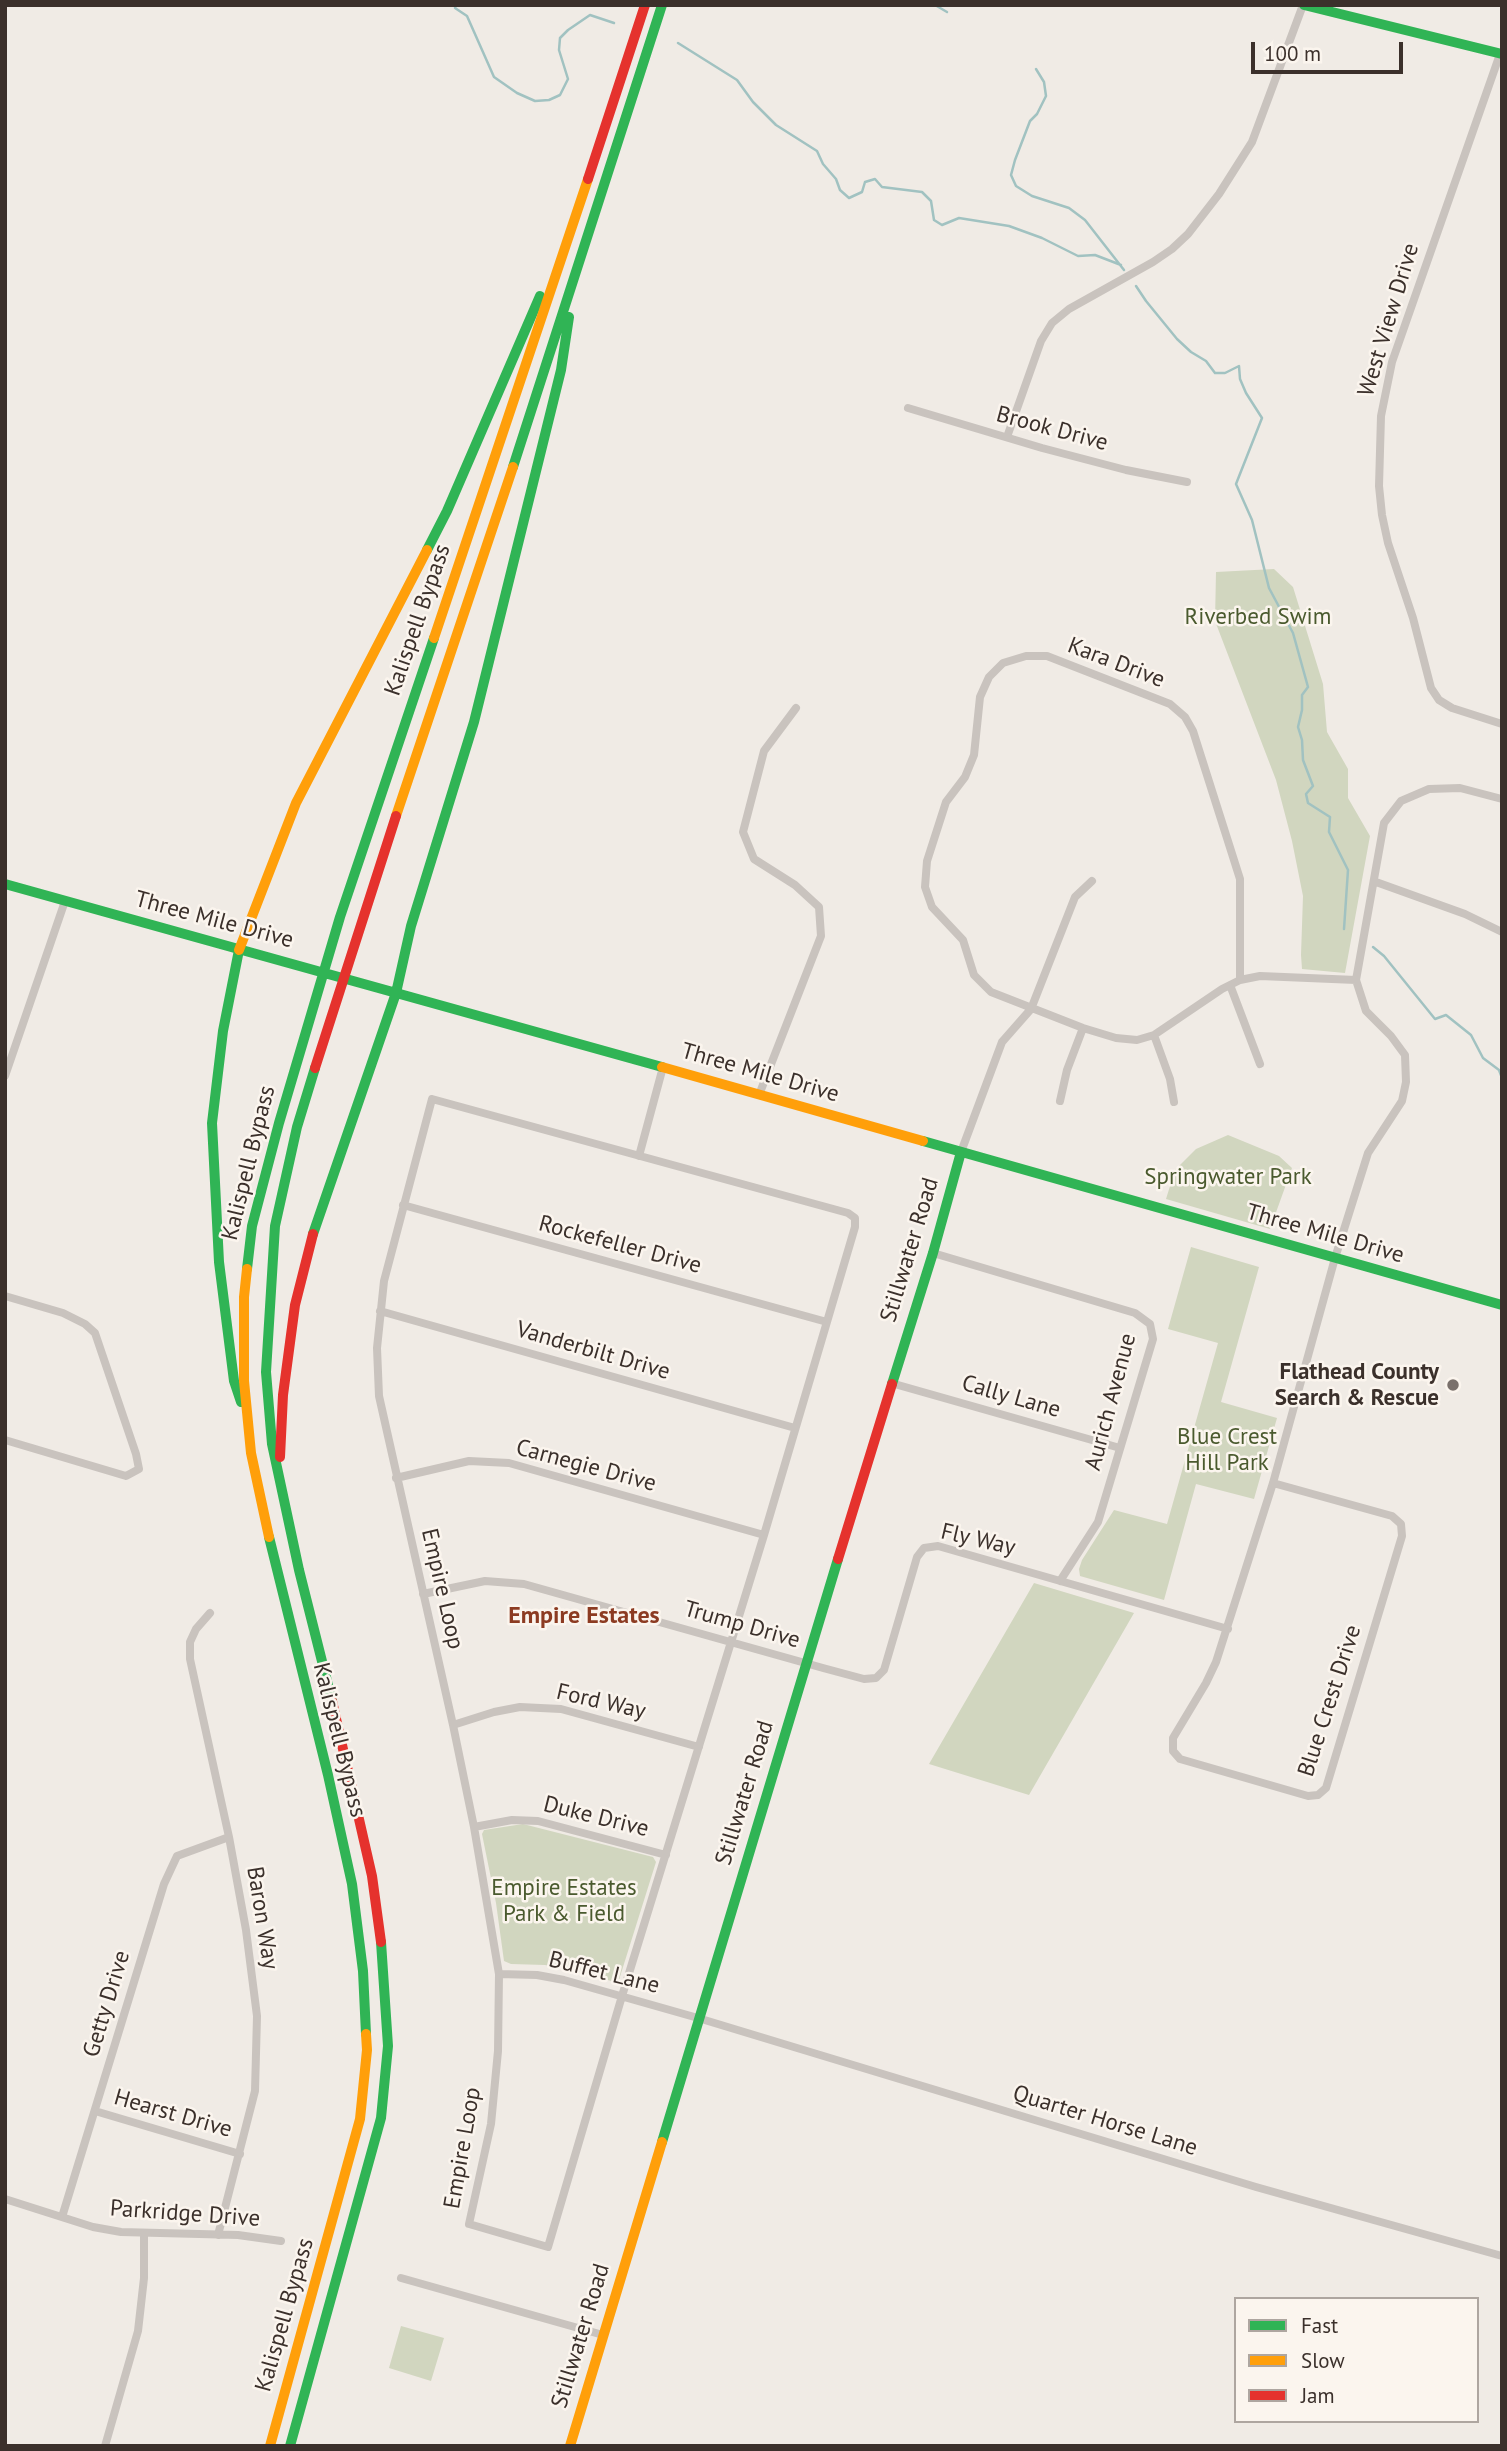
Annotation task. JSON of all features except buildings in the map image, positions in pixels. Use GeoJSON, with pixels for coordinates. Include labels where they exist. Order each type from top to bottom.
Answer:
{"type":"FeatureCollection","features":[{"type":"Feature","properties":{"kind":"main road","name":"Kalispell Bypass"},"geometry":{"type":"LineString","coordinates":[[271,2446],[360,2119],[367,2050],[363,1971],[352,1884],[328,1775],[278,1580],[251,1453],[244,1381],[244,1297],[252,1226],[263,1179],[340,918],[645,5]]}},
{"type":"Feature","properties":{"kind":"main road","name":"Kalispell Bypass"},"geometry":{"type":"LineString","coordinates":[[290,2446],[381,2118],[388,2046],[384,1964],[372,1876],[348,1765],[299,1570],[272,1444],[266,1372],[275,1226],[297,1127],[363,915],[662,5]]}},
{"type":"Feature","properties":{"kind":"main road"},"geometry":{"type":"LineString","coordinates":[[1304,5],[1501,54]]}},
{"type":"Feature","properties":{"kind":"main road"},"geometry":{"type":"LineString","coordinates":[[247,1419],[234,1381],[226,1322],[219,1262],[212,1123],[223,1031],[239,949],[296,803],[447,511],[573,219]]}},
{"type":"Feature","properties":{"kind":"main road"},"geometry":{"type":"LineString","coordinates":[[280,1480],[282,1395],[295,1305],[310,1244],[396,993],[411,926],[474,722],[561,370],[576,273]]}},
{"type":"Feature","properties":{"kind":"main road","name":"Three Mile Drive"},"geometry":{"type":"LineString","coordinates":[[5,884],[1502,1305]]}},
{"type":"Feature","properties":{"kind":"main road","name":"Stillwater Road"},"geometry":{"type":"LineString","coordinates":[[569,2446],[891,1383],[933,1253],[961,1152]]}},
{"type":"Feature","properties":{"kind":"street"},"geometry":{"type":"LineString","coordinates":[[1007,438],[1041,341],[1052,323],[1069,309],[1171,249],[1188,234],[1219,194],[1252,142],[1304,5]]}},
{"type":"Feature","properties":{"kind":"street","name":"West View Drive"},"geometry":{"type":"LineString","coordinates":[[1501,54],[1392,362],[1381,416],[1379,486],[1388,543],[1413,618],[1431,688],[1439,700],[1452,708],[1502,724]]}},
{"type":"Feature","properties":{"kind":"street","name":"Brook Drive"},"geometry":{"type":"LineString","coordinates":[[908,408],[1114,467],[1187,482]]}},
{"type":"Feature","properties":{"kind":"street","name":"Kara Drive"},"geometry":{"type":"LineString","coordinates":[[1154,1035],[1136,1040],[1116,1038],[1031,1009],[991,992],[974,975],[963,940],[932,907],[925,887],[927,861],[946,802],[965,777],[974,755],[980,696],[989,677],[1003,663],[1026,656],[1048,656],[1170,704],[1185,717],[1193,730],[1240,878],[1240,980]]}},
{"type":"Feature","properties":{"kind":"street"},"geometry":{"type":"LineString","coordinates":[[760,1095],[821,936],[819,907],[795,885],[754,859],[743,832],[764,751],[796,708]]}},
{"type":"Feature","properties":{"kind":"street"},"geometry":{"type":"LineString","coordinates":[[1174,1102],[1170,1079],[1154,1035],[1240,980],[1260,976],[1356,980],[1376,882],[1384,822],[1401,801],[1429,789],[1460,788],[1502,799]]}},
{"type":"Feature","properties":{"kind":"street"},"geometry":{"type":"LineString","coordinates":[[961,1152],[1002,1042],[1031,1009],[1075,897],[1092,881]]}},
{"type":"Feature","properties":{"kind":"street"},"geometry":{"type":"LineString","coordinates":[[1376,882],[1465,914],[1502,932]]}},
{"type":"Feature","properties":{"kind":"street"},"geometry":{"type":"LineString","coordinates":[[6,1070],[65,901]]}},
{"type":"Feature","properties":{"kind":"street","name":"Blue Crest Drive"},"geometry":{"type":"LineString","coordinates":[[1273,1483],[1392,1516],[1401,1524],[1402,1536],[1326,1788],[1318,1795],[1308,1796],[1180,1759],[1173,1751],[1173,1738],[1206,1683],[1228,1629],[1368,1153],[1402,1101],[1406,1082],[1405,1055],[1391,1036],[1366,1011],[1356,980]]}},
{"type":"Feature","properties":{"kind":"street"},"geometry":{"type":"LineString","coordinates":[[1230,985],[1260,1064]]}},
{"type":"Feature","properties":{"kind":"street"},"geometry":{"type":"LineString","coordinates":[[1060,1101],[1067,1070],[1083,1028]]}},
{"type":"Feature","properties":{"kind":"street"},"geometry":{"type":"LineString","coordinates":[[639,1156],[663,1067]]}},
{"type":"Feature","properties":{"kind":"street","name":"Empire Loop"},"geometry":{"type":"LineString","coordinates":[[432,1098],[848,1213],[855,1218],[855,1227],[764,1535],[548,2247],[469,2224],[491,2124],[498,2051],[499,1974],[474,1827],[453,1725],[379,1396],[377,1348],[380,1311],[384,1281],[403,1205],[432,1098]]}},
{"type":"Feature","properties":{"kind":"street","name":"Rockefeller Drive"},"geometry":{"type":"LineString","coordinates":[[403,1205],[827,1322]]}},
{"type":"Feature","properties":{"kind":"street","name":"Aurich Avenue"},"geometry":{"type":"LineString","coordinates":[[933,1253],[1135,1313],[1150,1324],[1153,1339],[1098,1522],[1060,1581]]}},
{"type":"Feature","properties":{"kind":"street"},"geometry":{"type":"LineString","coordinates":[[5,1296],[62,1313],[85,1324],[95,1333],[139,1469],[125,1476],[5,1440]]}},
{"type":"Feature","properties":{"kind":"street","name":"Vanderbilt Drive"},"geometry":{"type":"LineString","coordinates":[[380,1311],[795,1428]]}},
{"type":"Feature","properties":{"kind":"street","name":"Cally Lane"},"geometry":{"type":"LineString","coordinates":[[891,1383],[1120,1448]]}},
{"type":"Feature","properties":{"kind":"street","name":"Carnegie Drive"},"geometry":{"type":"LineString","coordinates":[[396,1478],[469,1461],[509,1463],[764,1535]]}},
{"type":"Feature","properties":{"kind":"street","name":"Fly Way"},"geometry":{"type":"LineString","coordinates":[[806,1663],[864,1679],[876,1678],[884,1670],[917,1557],[924,1548],[938,1546],[1228,1629]]}},
{"type":"Feature","properties":{"kind":"street","name":"Trump Drive"},"geometry":{"type":"LineString","coordinates":[[423,1594],[485,1581],[524,1584],[806,1663]]}},
{"type":"Feature","properties":{"kind":"street","name":"Baron Way"},"geometry":{"type":"LineString","coordinates":[[210,1614],[196,1629],[190,1643],[190,1659],[229,1837],[246,1930],[257,2016],[255,2091],[218,2235]]}},
{"type":"Feature","properties":{"kind":"street","name":"Ford Way"},"geometry":{"type":"LineString","coordinates":[[453,1725],[520,1707],[561,1709],[699,1747]]}},
{"type":"Feature","properties":{"kind":"street","name":"Duke Drive"},"geometry":{"type":"LineString","coordinates":[[474,1827],[512,1820],[538,1821],[666,1855]]}},
{"type":"Feature","properties":{"kind":"street","name":"Getty Drive"},"geometry":{"type":"LineString","coordinates":[[62,2217],[164,1884],[177,1856],[229,1837]]}},
{"type":"Feature","properties":{"kind":"street","name":"Buffet Lane"},"geometry":{"type":"LineString","coordinates":[[499,1974],[551,1977],[698,2018]]}},
{"type":"Feature","properties":{"kind":"street","name":"Quarter Horse Lane"},"geometry":{"type":"LineString","coordinates":[[698,2018],[1256,2187],[1502,2256]]}},
{"type":"Feature","properties":{"kind":"street","name":"Hearst Drive"},"geometry":{"type":"LineString","coordinates":[[95,2111],[240,2154]]}},
{"type":"Feature","properties":{"kind":"street","name":"Parkridge Drive"},"geometry":{"type":"LineString","coordinates":[[5,2199],[105,2230],[144,2234],[253,2236],[281,2241]]}},
{"type":"Feature","properties":{"kind":"street"},"geometry":{"type":"LineString","coordinates":[[105,2446],[138,2331],[144,2278],[144,2234]]}},
{"type":"Feature","properties":{"kind":"street"},"geometry":{"type":"LineString","coordinates":[[401,2277],[603,2335]]}},
{"type":"Feature","properties":{"kind":"green space","name":"Riverbed Swim"},"geometry":{"type":"Polygon","coordinates":[[[1274,569],[1293,587],[1323,684],[1327,732],[1348,769],[1348,798],[1370,836],[1345,973],[1302,969],[1303,896],[1292,841],[1276,780],[1215,621],[1216,572],[1274,569]]]}},
{"type":"Feature","properties":{"kind":"green space","name":"Springwater Park"},"geometry":{"type":"Polygon","coordinates":[[[1228,1135],[1279,1156],[1292,1168],[1270,1229],[1166,1199],[1175,1170],[1196,1149],[1228,1135]]]}},
{"type":"Feature","properties":{"kind":"green space","name":"Blue Crest Hill Park"},"geometry":{"type":"Polygon","coordinates":[[[1191,1247],[1259,1267],[1221,1402],[1277,1418],[1254,1499],[1196,1484],[1164,1600],[1080,1576],[1079,1569],[1114,1510],[1167,1524],[1218,1343],[1168,1329],[1191,1247]]]}},
{"type":"Feature","properties":{"kind":"green space"},"geometry":{"type":"Polygon","coordinates":[[[1034,1583],[1134,1613],[1029,1795],[929,1764],[1034,1583]]]}},
{"type":"Feature","properties":{"kind":"green space","name":"Empire Estates Park & Field"},"geometry":{"type":"Polygon","coordinates":[[[523,1824],[653,1857],[656,1862],[618,1983],[577,1971],[504,1961],[482,1834],[484,1830],[523,1824]]]}},
{"type":"Feature","properties":{"kind":"green space"},"geometry":{"type":"Polygon","coordinates":[[[401,2326],[444,2338],[431,2381],[389,2368],[401,2326]]]}},
{"type":"Feature","properties":{"kind":"waterway"},"geometry":{"type":"LineString","coordinates":[[456,5],[455,8],[467,16],[494,77],[517,93],[535,101],[549,100],[560,95],[568,79],[559,50],[560,38],[568,30],[590,15],[614,23]]}},
{"type":"Feature","properties":{"kind":"waterway"},"geometry":{"type":"LineString","coordinates":[[935,5],[947,12]]}},
{"type":"Feature","properties":{"kind":"waterway"},"geometry":{"type":"LineString","coordinates":[[678,43],[737,80],[753,102],[776,125],[817,151],[823,164],[836,179],[840,190],[849,198],[862,192],[865,182],[875,179],[882,187],[922,192],[931,201],[934,220],[942,225],[959,218],[1009,226],[1042,238],[1078,256],[1095,255],[1121,265]]}},
{"type":"Feature","properties":{"kind":"waterway"},"geometry":{"type":"LineString","coordinates":[[1036,69],[1044,82],[1046,96],[1037,114],[1030,121],[1011,175],[1016,186],[1032,196],[1069,208],[1085,220],[1124,270]]}},
{"type":"Feature","properties":{"kind":"waterway"},"geometry":{"type":"LineString","coordinates":[[1136,286],[1177,339],[1206,361],[1215,373],[1225,373],[1239,366],[1240,379],[1246,393],[1262,418],[1236,484],[1252,520],[1269,588],[1293,633],[1308,687],[1302,695],[1298,727],[1303,760],[1313,786],[1306,794],[1308,803],[1330,817],[1329,832],[1348,870],[1344,929]]}},
{"type":"Feature","properties":{"kind":"waterway"},"geometry":{"type":"LineString","coordinates":[[1373,947],[1384,956],[1435,1019],[1446,1015],[1471,1035],[1483,1058],[1499,1070],[1502,1078]]}},
{"type":"Feature","properties":{"kind":"traffic: fast"},"geometry":{"type":"LineString","coordinates":[[513,467],[662,5]]}},
{"type":"Feature","properties":{"kind":"traffic: fast"},"geometry":{"type":"LineString","coordinates":[[1304,5],[1502,54]]}},
{"type":"Feature","properties":{"kind":"traffic: fast"},"geometry":{"type":"LineString","coordinates":[[427,550],[447,511],[540,296]]}},
{"type":"Feature","properties":{"kind":"traffic: fast"},"geometry":{"type":"LineString","coordinates":[[313,1234],[396,993],[411,926],[474,722],[561,370],[569,317]]}},
{"type":"Feature","properties":{"kind":"traffic: fast"},"geometry":{"type":"LineString","coordinates":[[247,1269],[252,1226],[279,1123],[340,917],[434,638]]}},
{"type":"Feature","properties":{"kind":"traffic: fast"},"geometry":{"type":"LineString","coordinates":[[5,884],[662,1067]]}},
{"type":"Feature","properties":{"kind":"traffic: fast"},"geometry":{"type":"LineString","coordinates":[[239,950],[223,1031],[212,1123],[219,1262],[234,1381],[241,1402]]}},
{"type":"Feature","properties":{"kind":"traffic: fast"},"geometry":{"type":"LineString","coordinates":[[315,1068],[297,1127],[275,1226],[266,1372],[272,1444],[299,1570],[332,1701]]}},
{"type":"Feature","properties":{"kind":"traffic: fast"},"geometry":{"type":"LineString","coordinates":[[923,1141],[1502,1305]]}},
{"type":"Feature","properties":{"kind":"traffic: fast"},"geometry":{"type":"LineString","coordinates":[[892,1384],[961,1152]]}},
{"type":"Feature","properties":{"kind":"traffic: fast"},"geometry":{"type":"LineString","coordinates":[[269,1537],[352,1884],[363,1971],[366,2034]]}},
{"type":"Feature","properties":{"kind":"traffic: fast"},"geometry":{"type":"LineString","coordinates":[[662,2142],[838,1559]]}},
{"type":"Feature","properties":{"kind":"traffic: fast"},"geometry":{"type":"LineString","coordinates":[[290,2446],[381,2118],[388,2046],[381,1942]]}},
{"type":"Feature","properties":{"kind":"traffic: slow"},"geometry":{"type":"LineString","coordinates":[[434,638],[588,179]]}},
{"type":"Feature","properties":{"kind":"traffic: slow"},"geometry":{"type":"LineString","coordinates":[[396,816],[513,467]]}},
{"type":"Feature","properties":{"kind":"traffic: slow"},"geometry":{"type":"LineString","coordinates":[[239,950],[296,803],[427,550]]}},
{"type":"Feature","properties":{"kind":"traffic: slow"},"geometry":{"type":"LineString","coordinates":[[662,1067],[923,1141]]}},
{"type":"Feature","properties":{"kind":"traffic: slow"},"geometry":{"type":"LineString","coordinates":[[247,1269],[244,1297],[244,1381],[251,1453],[269,1537]]}},
{"type":"Feature","properties":{"kind":"traffic: slow"},"geometry":{"type":"LineString","coordinates":[[270,2446],[360,2119],[367,2050],[366,2034]]}},
{"type":"Feature","properties":{"kind":"traffic: slow"},"geometry":{"type":"LineString","coordinates":[[570,2446],[662,2142]]}},
{"type":"Feature","properties":{"kind":"traffic: jam"},"geometry":{"type":"LineString","coordinates":[[588,179],[645,5]]}},
{"type":"Feature","properties":{"kind":"traffic: jam"},"geometry":{"type":"LineString","coordinates":[[315,1068],[396,816]]}},
{"type":"Feature","properties":{"kind":"traffic: jam"},"geometry":{"type":"LineString","coordinates":[[280,1457],[283,1395],[295,1305],[313,1234]]}},
{"type":"Feature","properties":{"kind":"traffic: jam"},"geometry":{"type":"LineString","coordinates":[[838,1559],[892,1384]]}},
{"type":"Feature","properties":{"kind":"traffic: jam"},"geometry":{"type":"LineString","coordinates":[[332,1701],[372,1876],[381,1942]]}},
{"type":"Feature","properties":{"kind":"place","name":"Flathead County Search & Rescue"},"geometry":{"type":"Point","coordinates":[1453,1385]}},
{"type":"Feature","properties":{"kind":"district","name":"Empire Estates"},"geometry":{"type":"Point","coordinates":[584,1616]}}]}
